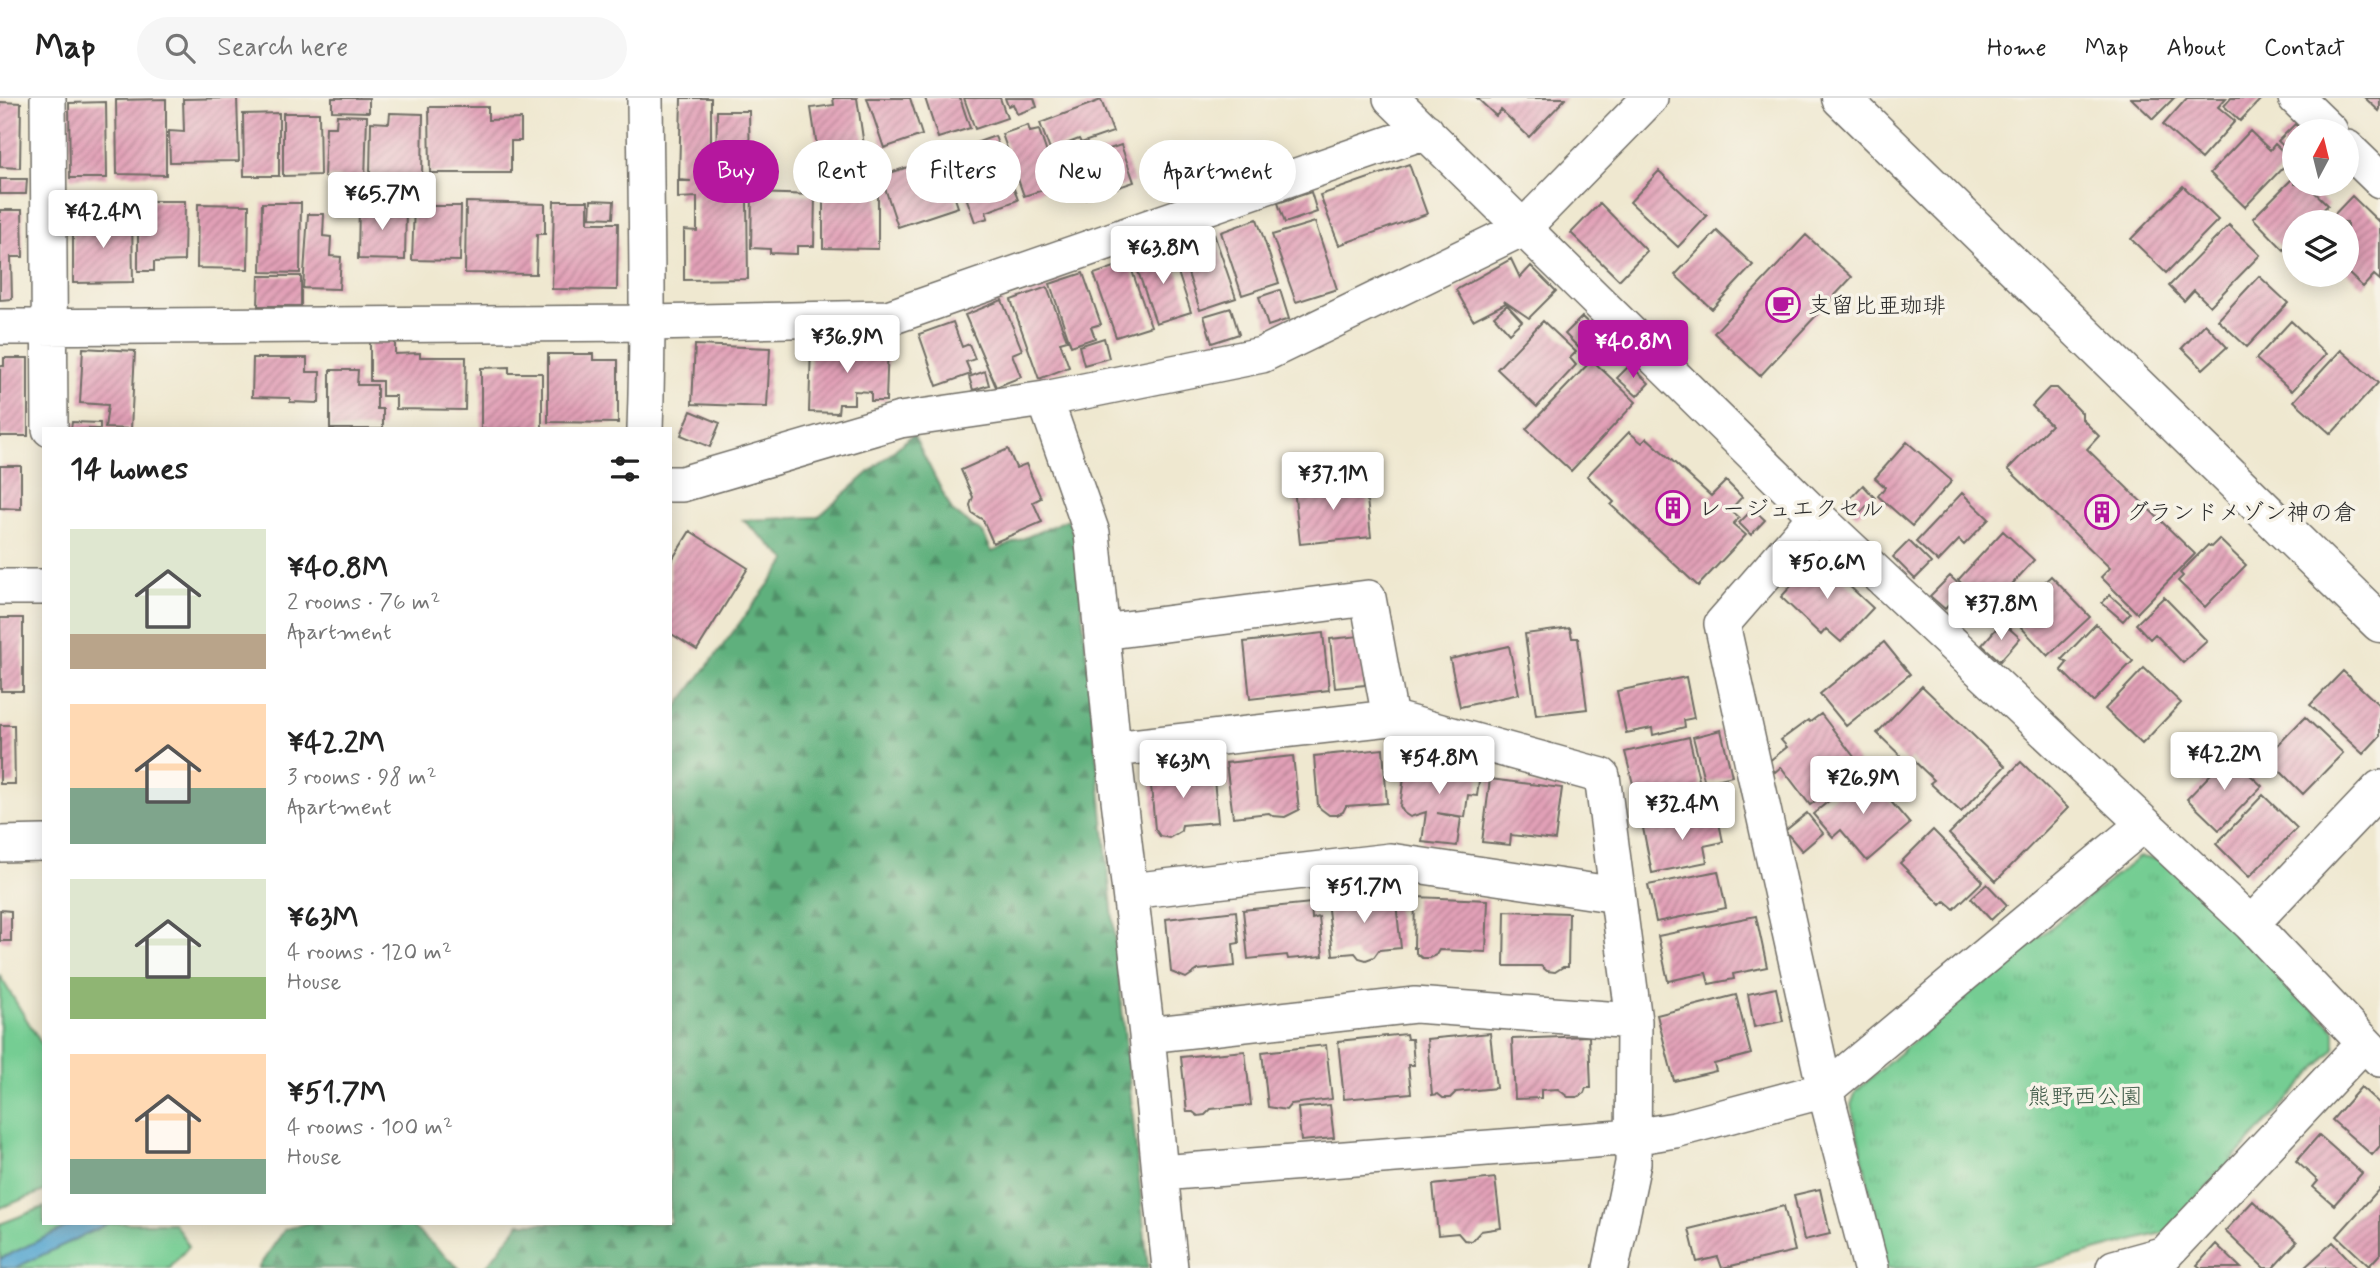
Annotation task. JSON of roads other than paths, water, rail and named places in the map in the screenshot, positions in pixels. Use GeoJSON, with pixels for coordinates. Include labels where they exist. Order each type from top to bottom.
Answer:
{"type":"FeatureCollection","features":[{"type":"Feature","properties":{"kind":"street"},"geometry":{"type":"LineString","coordinates":[[48,98],[50,427]]}},
{"type":"Feature","properties":{"kind":"street"},"geometry":{"type":"LineString","coordinates":[[645,98],[646,285],[649,323],[645,427]]}},
{"type":"Feature","properties":{"kind":"street"},"geometry":{"type":"LineString","coordinates":[[1391,98],[1816,516],[2251,924],[2372,1051],[2165,1254],[2114,1268]]}},
{"type":"Feature","properties":{"kind":"street"},"geometry":{"type":"LineString","coordinates":[[672,484],[682,484],[901,420],[1045,399],[1262,355],[1523,228],[1650,98]]}},
{"type":"Feature","properties":{"kind":"street"},"geometry":{"type":"LineString","coordinates":[[1840,98],[2380,623]]}},
{"type":"Feature","properties":{"kind":"street"},"geometry":{"type":"LineString","coordinates":[[2296,98],[2318,119]]}},
{"type":"Feature","properties":{"kind":"street"},"geometry":{"type":"LineString","coordinates":[[0,327],[649,323],[888,318],[1426,131]]}},
{"type":"Feature","properties":{"kind":"street"},"geometry":{"type":"LineString","coordinates":[[2359,160],[2380,180]]}},
{"type":"Feature","properties":{"kind":"street"},"geometry":{"type":"LineString","coordinates":[[1045,399],[1092,533],[1170,1268]]}},
{"type":"Feature","properties":{"kind":"street"},"geometry":{"type":"LineString","coordinates":[[1816,516],[1722,625],[1825,1090],[1871,1268]]}},
{"type":"Feature","properties":{"kind":"street"},"geometry":{"type":"LineString","coordinates":[[0,587],[42,587]]}},
{"type":"Feature","properties":{"kind":"street"},"geometry":{"type":"LineString","coordinates":[[1101,632],[1368,597],[1390,718]]}},
{"type":"Feature","properties":{"kind":"street"},"geometry":{"type":"LineString","coordinates":[[1113,749],[1390,718],[1602,776],[1634,1021],[1633,1163],[1611,1268]]}},
{"type":"Feature","properties":{"kind":"street"},"geometry":{"type":"LineString","coordinates":[[2251,924],[2380,788]]}},
{"type":"Feature","properties":{"kind":"street"},"geometry":{"type":"LineString","coordinates":[[1160,1173],[1633,1137],[1675,1130],[1825,1090],[2144,824]]}},
{"type":"Feature","properties":{"kind":"street"},"geometry":{"type":"LineString","coordinates":[[0,844],[42,843]]}},
{"type":"Feature","properties":{"kind":"street"},"geometry":{"type":"LineString","coordinates":[[1130,891],[1390,861],[1616,895]]}},
{"type":"Feature","properties":{"kind":"street"},"geometry":{"type":"LineString","coordinates":[[1147,1035],[1415,1005],[1634,1021]]}},
{"type":"Feature","properties":{"kind":"water"},"geometry":{"type":"Polygon","coordinates":[[[71,1225],[105,1225],[15,1268],[0,1268],[0,1259],[71,1225]]]}},
{"type":"Feature","properties":{"kind":"place","name":"支留比亜珈琲"},"geometry":{"type":"Point","coordinates":[1783,305]}},
{"type":"Feature","properties":{"kind":"place","name":"レージュエクセル"},"geometry":{"type":"Point","coordinates":[1673,508]}},
{"type":"Feature","properties":{"kind":"place","name":"グランドメゾン神の倉"},"geometry":{"type":"Point","coordinates":[2102,512]}},
{"type":"Feature","properties":{"kind":"park label","name":"熊野西公園"},"geometry":{"type":"Point","coordinates":[2085,1096]}}]}
